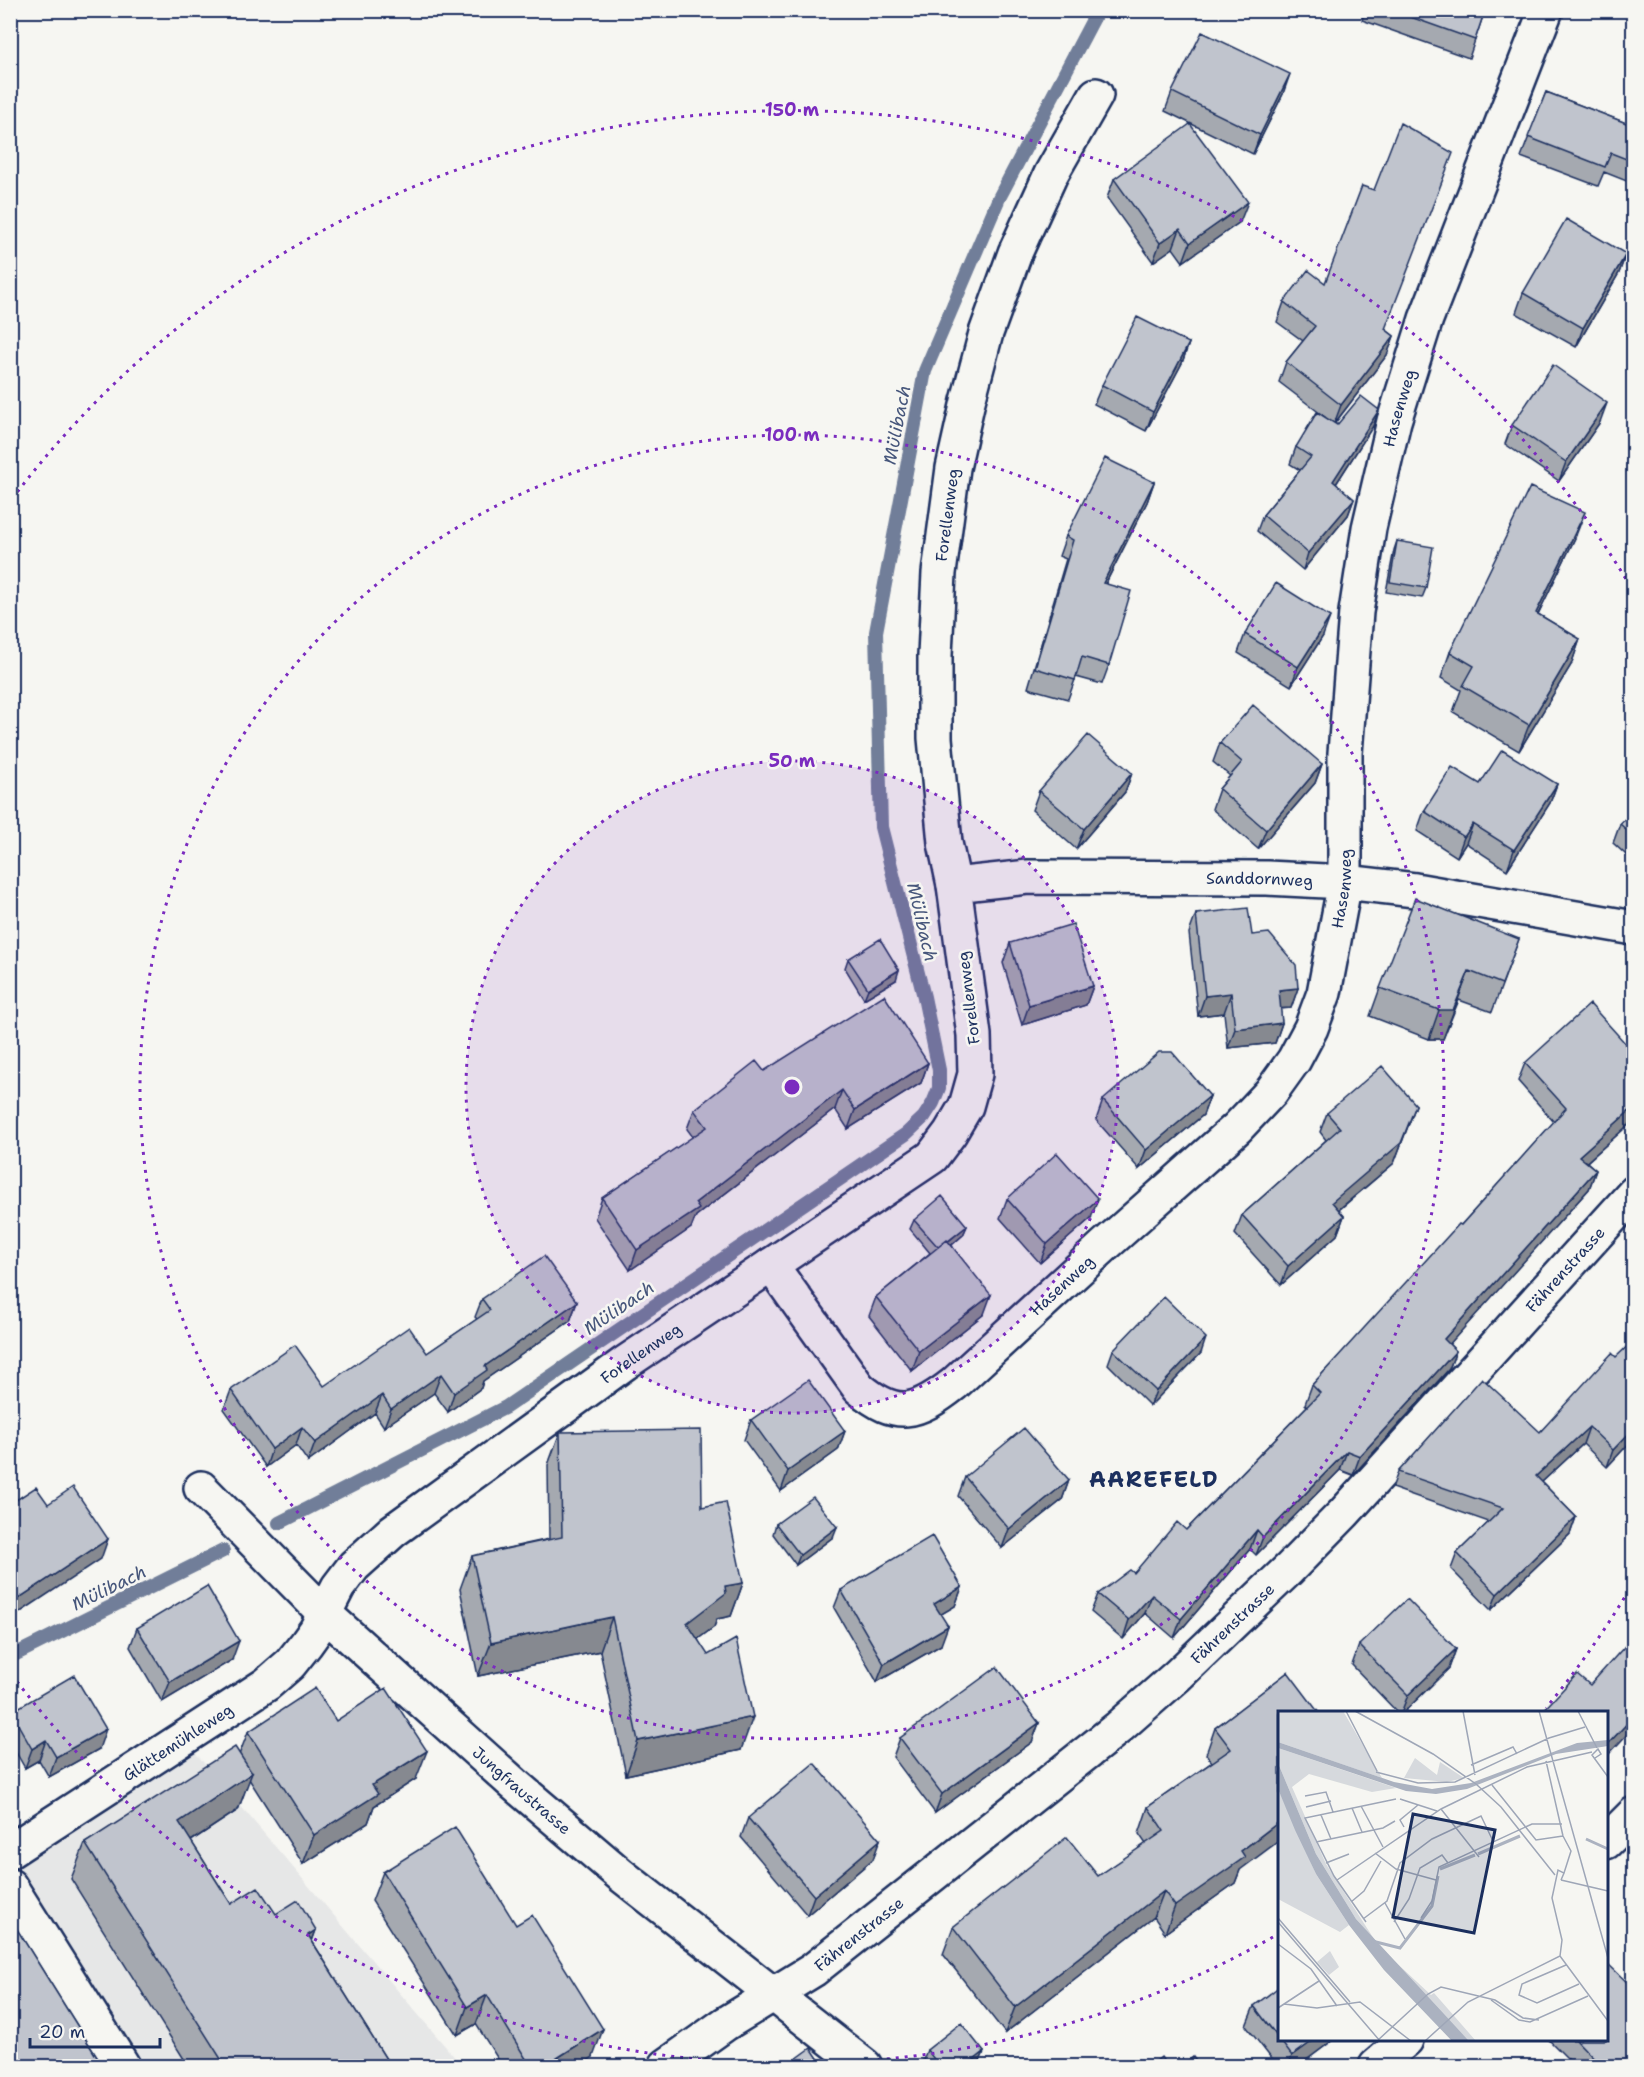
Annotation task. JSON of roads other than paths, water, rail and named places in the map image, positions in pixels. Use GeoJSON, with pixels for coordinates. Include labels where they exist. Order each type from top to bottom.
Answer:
{"type":"FeatureCollection","features":[{"type":"Feature","properties":{"kind":"street","name":"Hasenweg"},"geometry":{"type":"LineString","coordinates":[[771,1265],[859,1388],[876,1402],[893,1408],[910,1408],[931,1402],[954,1384],[1237,1128],[1271,1092],[1294,1060],[1311,1028],[1324,993],[1345,882],[1345,753],[1356,612],[1370,528],[1394,421],[1426,319],[1546,10]]}},
{"type":"Feature","properties":{"kind":"street","name":"Forellenweg"},"geometry":{"type":"LineString","coordinates":[[325,1614],[338,1587],[354,1566],[393,1531],[625,1363],[932,1157],[966,1106],[975,1074],[974,1035],[954,885],[942,823],[935,738],[935,655],[939,573],[953,468],[986,333],[1015,253],[1051,174],[1096,95]]}},
{"type":"Feature","properties":{"kind":"street","name":"Sanddornweg"},"geometry":{"type":"LineString","coordinates":[[954,885],[1028,878],[1267,878],[1345,882],[1414,890],[1634,928]]}},
{"type":"Feature","properties":{"kind":"street","name":"Fährenstrasse"},"geometry":{"type":"LineString","coordinates":[[666,2067],[725,2024],[822,1963],[1118,1728],[1178,1676],[1344,1513],[1634,1193]]}},
{"type":"Feature","properties":{"kind":"street","name":"Jungfraustrasse"},"geometry":{"type":"LineString","coordinates":[[201,1488],[325,1614],[514,1784],[621,1875],[865,2067]]}},
{"type":"Feature","properties":{"kind":"street","name":"Glättemühleweg"},"geometry":{"type":"LineString","coordinates":[[10,1851],[267,1684],[290,1664],[325,1614]]}},
{"type":"Feature","properties":{"kind":"street"},"geometry":{"type":"LineString","coordinates":[[1608,1840],[1634,1814]]}},
{"type":"Feature","properties":{"kind":"street"},"geometry":{"type":"LineString","coordinates":[[10,1886],[123,2067]]}},
{"type":"Feature","properties":{"kind":"street"},"geometry":{"type":"LineString","coordinates":[[1376,2067],[1405,2041]]}},
{"type":"Feature","properties":{"kind":"waterway","name":"Mülibach"},"geometry":{"type":"LineString","coordinates":[[279,1523],[506,1407],[906,1134],[924,1117],[933,1103],[939,1088],[939,1070],[924,997],[881,827],[876,632],[925,371],[999,198],[1098,10]]}},
{"type":"Feature","properties":{"kind":"waterway","name":"Mülibach"},"geometry":{"type":"LineString","coordinates":[[10,1657],[223,1551]]}},
{"type":"Feature","properties":{"kind":"district","name":"AAREFELD"},"geometry":{"type":"Point","coordinates":[1154,1479]}}]}
